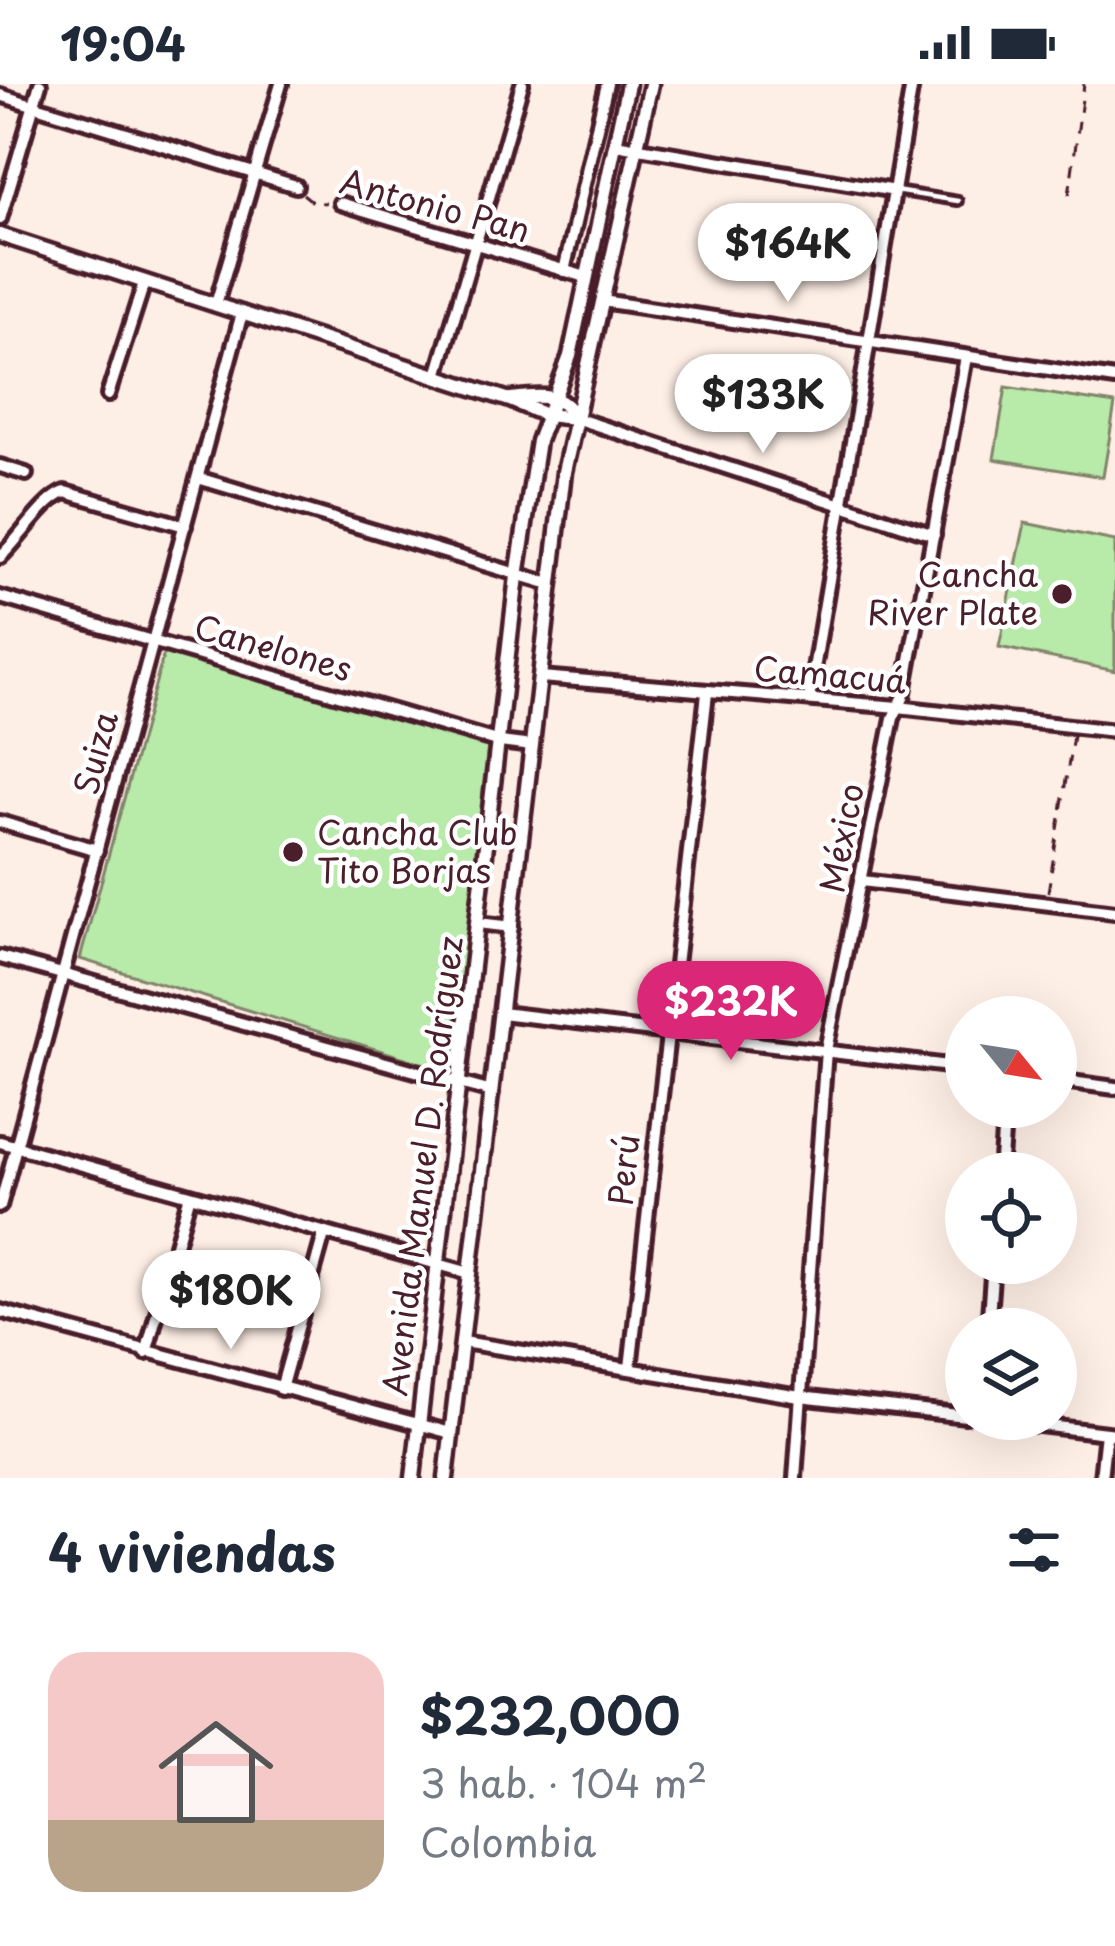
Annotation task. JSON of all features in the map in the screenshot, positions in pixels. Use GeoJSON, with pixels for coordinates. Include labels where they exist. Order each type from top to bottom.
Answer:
{"type":"FeatureCollection","features":[{"type":"Feature","properties":{"kind":"street"},"geometry":{"type":"LineString","coordinates":[[0,219],[40,84]]}},
{"type":"Feature","properties":{"kind":"street"},"geometry":{"type":"LineString","coordinates":[[216,304],[281,84]]}},
{"type":"Feature","properties":{"kind":"street"},"geometry":{"type":"LineString","coordinates":[[437,376],[521,84]]}},
{"type":"Feature","properties":{"kind":"street"},"geometry":{"type":"LineString","coordinates":[[564,271],[607,84]]}},
{"type":"Feature","properties":{"kind":"street","name":"Avenida Manuel D. Rodríguez"},"geometry":{"type":"LineString","coordinates":[[413,1478],[518,576],[538,441],[571,356],[628,84]]}},
{"type":"Feature","properties":{"kind":"street","name":"Avenida Manuel D. Rodríguez"},"geometry":{"type":"LineString","coordinates":[[446,1478],[550,584],[575,418],[651,84]]}},
{"type":"Feature","properties":{"kind":"street"},"geometry":{"type":"LineString","coordinates":[[809,699],[838,504],[912,84]]}},
{"type":"Feature","properties":{"kind":"street","name":"Antonio Pan"},"geometry":{"type":"LineString","coordinates":[[0,95],[296,186]]}},
{"type":"Feature","properties":{"kind":"street"},"geometry":{"type":"LineString","coordinates":[[615,143],[895,191]]}},
{"type":"Feature","properties":{"kind":"street","name":"Antonio Pan"},"geometry":{"type":"LineString","coordinates":[[340,203],[586,278]]}},
{"type":"Feature","properties":{"kind":"street"},"geometry":{"type":"LineString","coordinates":[[0,235],[546,415],[575,418],[934,535]]}},
{"type":"Feature","properties":{"kind":"street"},"geometry":{"type":"LineString","coordinates":[[108,395],[144,283]]}},
{"type":"Feature","properties":{"kind":"street"},"geometry":{"type":"LineString","coordinates":[[602,301],[1115,379]]}},
{"type":"Feature","properties":{"kind":"street","name":"Suiza"},"geometry":{"type":"LineString","coordinates":[[0,1207],[242,313]]}},
{"type":"Feature","properties":{"kind":"street","name":"México"},"geometry":{"type":"LineString","coordinates":[[795,1478],[826,1050],[934,535],[966,357]]}},
{"type":"Feature","properties":{"kind":"street"},"geometry":{"type":"LineString","coordinates":[[510,400],[552,398],[566,403],[575,418]]}},
{"type":"Feature","properties":{"kind":"street"},"geometry":{"type":"LineString","coordinates":[[0,466],[26,475]]}},
{"type":"Feature","properties":{"kind":"street"},"geometry":{"type":"LineString","coordinates":[[198,478],[550,584]]}},
{"type":"Feature","properties":{"kind":"street"},"geometry":{"type":"LineString","coordinates":[[0,557],[24,535],[51,497],[65,492],[184,526]]}},
{"type":"Feature","properties":{"kind":"street","name":"Canelones"},"geometry":{"type":"LineString","coordinates":[[0,597],[500,742],[532,746]]}},
{"type":"Feature","properties":{"kind":"street","name":"Camacuá"},"geometry":{"type":"LineString","coordinates":[[541,677],[1115,731]]}},
{"type":"Feature","properties":{"kind":"street","name":"Perú"},"geometry":{"type":"LineString","coordinates":[[629,1368],[707,693]]}},
{"type":"Feature","properties":{"kind":"street"},"geometry":{"type":"LineString","coordinates":[[0,822],[97,850]]}},
{"type":"Feature","properties":{"kind":"street"},"geometry":{"type":"LineString","coordinates":[[862,880],[1115,912]]}},
{"type":"Feature","properties":{"kind":"street"},"geometry":{"type":"LineString","coordinates":[[478,923],[512,927]]}},
{"type":"Feature","properties":{"kind":"street"},"geometry":{"type":"LineString","coordinates":[[0,957],[492,1092]]}},
{"type":"Feature","properties":{"kind":"street"},"geometry":{"type":"LineString","coordinates":[[501,1013],[945,1065]]}},
{"type":"Feature","properties":{"kind":"street"},"geometry":{"type":"LineString","coordinates":[[1077,1083],[1115,1088]]}},
{"type":"Feature","properties":{"kind":"street"},"geometry":{"type":"LineString","coordinates":[[0,1142],[470,1274]]}},
{"type":"Feature","properties":{"kind":"street"},"geometry":{"type":"LineString","coordinates":[[146,1353],[189,1198]]}},
{"type":"Feature","properties":{"kind":"street"},"geometry":{"type":"LineString","coordinates":[[281,1389],[324,1234]]}},
{"type":"Feature","properties":{"kind":"street"},"geometry":{"type":"LineString","coordinates":[[0,1311],[451,1433]]}},
{"type":"Feature","properties":{"kind":"street"},"geometry":{"type":"LineString","coordinates":[[463,1342],[800,1397],[945,1414]]}},
{"type":"Feature","properties":{"kind":"street"},"geometry":{"type":"LineString","coordinates":[[1077,1429],[1111,1433],[1101,1478]]}},
{"type":"Feature","properties":{"kind":"lane"},"geometry":{"type":"LineString","coordinates":[[895,191],[958,201]]}},
{"type":"Feature","properties":{"kind":"path"},"geometry":{"type":"LineString","coordinates":[[1069,195],[1084,84]]}},
{"type":"Feature","properties":{"kind":"path","name":"Antonio Pan"},"geometry":{"type":"LineString","coordinates":[[296,186],[313,202],[340,203]]}},
{"type":"Feature","properties":{"kind":"path"},"geometry":{"type":"LineString","coordinates":[[1046,904],[1075,728]]}},
{"type":"Feature","properties":{"kind":"green space"},"geometry":{"type":"Polygon","coordinates":[[[1006,387],[1115,404],[1103,477],[994,459],[1006,387]]]}},
{"type":"Feature","properties":{"kind":"green space","name":"Cancha River Plate"},"geometry":{"type":"Polygon","coordinates":[[[1025,523],[1115,541],[1115,671],[999,647],[1025,523]]]}},
{"type":"Feature","properties":{"kind":"green space","name":"Cancha Club Tito Borjas"},"geometry":{"type":"Polygon","coordinates":[[[164,653],[488,745],[451,1072],[80,959],[164,653]]]}},
{"type":"Feature","properties":{"kind":"place","name":"Cancha River Plate"},"geometry":{"type":"Point","coordinates":[1062,594]}},
{"type":"Feature","properties":{"kind":"place","name":"Cancha Club Tito Borjas"},"geometry":{"type":"Point","coordinates":[293,852]}}]}
